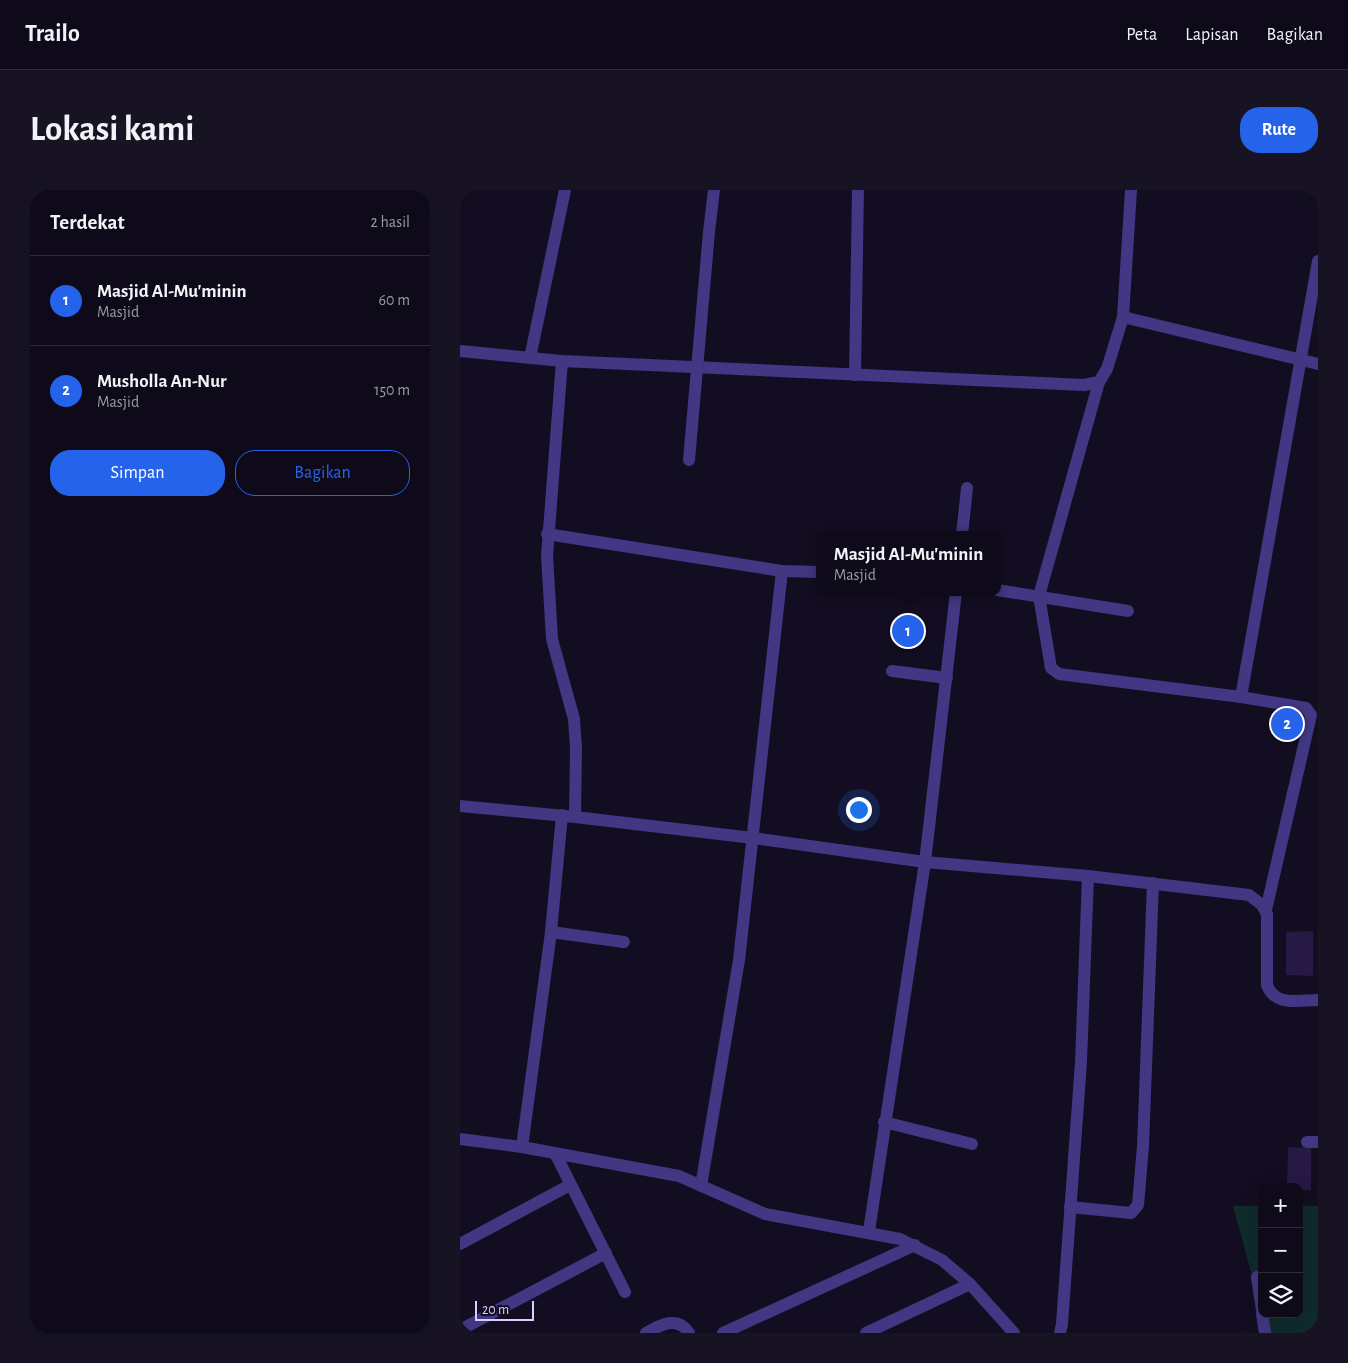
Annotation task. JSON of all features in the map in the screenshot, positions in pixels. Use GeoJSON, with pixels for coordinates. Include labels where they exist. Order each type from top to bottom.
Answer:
{"type":"FeatureCollection","features":[{"type":"Feature","properties":{"kind":"street"},"geometry":{"type":"LineString","coordinates":[[530,358],[565,190]]}},
{"type":"Feature","properties":{"kind":"street"},"geometry":{"type":"LineString","coordinates":[[689,460],[714,190]]}},
{"type":"Feature","properties":{"kind":"street"},"geometry":{"type":"LineString","coordinates":[[855,375],[858,190]]}},
{"type":"Feature","properties":{"kind":"street"},"geometry":{"type":"LineString","coordinates":[[1131,190],[1124,317],[1108,369],[1099,382],[1039,596],[1050,664],[1054,672],[1241,697],[1306,708],[1311,715],[1266,910],[1268,924],[1267,985],[1270,992],[1280,1000],[1318,1000]]}},
{"type":"Feature","properties":{"kind":"street"},"geometry":{"type":"LineString","coordinates":[[1241,697],[1318,261]]}},
{"type":"Feature","properties":{"kind":"street"},"geometry":{"type":"LineString","coordinates":[[1124,317],[1318,364]]}},
{"type":"Feature","properties":{"kind":"street"},"geometry":{"type":"LineString","coordinates":[[460,351],[562,361],[1048,384],[1099,382]]}},
{"type":"Feature","properties":{"kind":"street"},"geometry":{"type":"LineString","coordinates":[[562,361],[548,534],[552,640],[574,719],[576,748],[575,817]]}},
{"type":"Feature","properties":{"kind":"street"},"geometry":{"type":"LineString","coordinates":[[962,531],[967,488]]}},
{"type":"Feature","properties":{"kind":"street"},"geometry":{"type":"LineString","coordinates":[[548,534],[782,571],[816,572]]}},
{"type":"Feature","properties":{"kind":"street"},"geometry":{"type":"LineString","coordinates":[[701,1186],[739,960],[782,571]]}},
{"type":"Feature","properties":{"kind":"street"},"geometry":{"type":"LineString","coordinates":[[1001,591],[1128,611]]}},
{"type":"Feature","properties":{"kind":"street"},"geometry":{"type":"LineString","coordinates":[[869,1232],[884,1122],[925,862],[956,596]]}},
{"type":"Feature","properties":{"kind":"street"},"geometry":{"type":"LineString","coordinates":[[892,671],[947,678]]}},
{"type":"Feature","properties":{"kind":"street"},"geometry":{"type":"LineString","coordinates":[[460,806],[575,817],[753,838],[925,862],[1088,876],[1249,895],[1258,900],[1266,910]]}},
{"type":"Feature","properties":{"kind":"street"},"geometry":{"type":"LineString","coordinates":[[522,1148],[551,932],[562,816]]}},
{"type":"Feature","properties":{"kind":"street"},"geometry":{"type":"LineString","coordinates":[[1060,1333],[1081,1062],[1088,876]]}},
{"type":"Feature","properties":{"kind":"street"},"geometry":{"type":"LineString","coordinates":[[1070,1207],[1131,1213],[1138,1205],[1143,1146],[1153,883]]}},
{"type":"Feature","properties":{"kind":"street"},"geometry":{"type":"LineString","coordinates":[[551,932],[624,942]]}},
{"type":"Feature","properties":{"kind":"street"},"geometry":{"type":"LineString","coordinates":[[884,1122],[972,1144]]}},
{"type":"Feature","properties":{"kind":"street"},"geometry":{"type":"LineString","coordinates":[[460,1140],[522,1148],[679,1176],[765,1214],[900,1239],[916,1245],[942,1260],[970,1284],[1014,1333]]}},
{"type":"Feature","properties":{"kind":"street"},"geometry":{"type":"LineString","coordinates":[[556,1155],[625,1292]]}},
{"type":"Feature","properties":{"kind":"street"},"geometry":{"type":"LineString","coordinates":[[460,1244],[570,1184]]}},
{"type":"Feature","properties":{"kind":"street"},"geometry":{"type":"LineString","coordinates":[[723,1333],[916,1245]]}},
{"type":"Feature","properties":{"kind":"street"},"geometry":{"type":"LineString","coordinates":[[460,1330],[606,1253]]}},
{"type":"Feature","properties":{"kind":"street"},"geometry":{"type":"LineString","coordinates":[[1257,1277],[1258,1284]]}},
{"type":"Feature","properties":{"kind":"street"},"geometry":{"type":"LineString","coordinates":[[866,1333],[970,1284]]}},
{"type":"Feature","properties":{"kind":"street"},"geometry":{"type":"LineString","coordinates":[[1263,1318],[1265,1333]]}},
{"type":"Feature","properties":{"kind":"street"},"geometry":{"type":"LineString","coordinates":[[646,1333],[667,1323],[676,1322],[686,1327],[689,1333]]}},
{"type":"Feature","properties":{"kind":"green space"},"geometry":{"type":"Polygon","coordinates":[[[1233,1206],[1258,1206],[1258,1297],[1233,1206]]]}},
{"type":"Feature","properties":{"kind":"green space"},"geometry":{"type":"Polygon","coordinates":[[[1303,1206],[1318,1206],[1318,1333],[1267,1333],[1263,1318],[1303,1318],[1303,1206]]]}},
{"type":"Feature","properties":{"kind":"building"},"geometry":{"type":"Polygon","coordinates":[[[1313,931],[1313,976],[1286,975],[1286,932],[1313,931]]]}},
{"type":"Feature","properties":{"kind":"building"},"geometry":{"type":"Polygon","coordinates":[[[1288,1147],[1311,1148],[1311,1190],[1303,1190],[1303,1183],[1287,1183],[1288,1147]]]}},
{"type":"Feature","properties":{"kind":"place","name":"Masjid Al-Mu'minin"},"geometry":{"type":"Point","coordinates":[908,631]}},
{"type":"Feature","properties":{"kind":"place","name":"Musholla An-Nur"},"geometry":{"type":"Point","coordinates":[1287,724]}}]}
